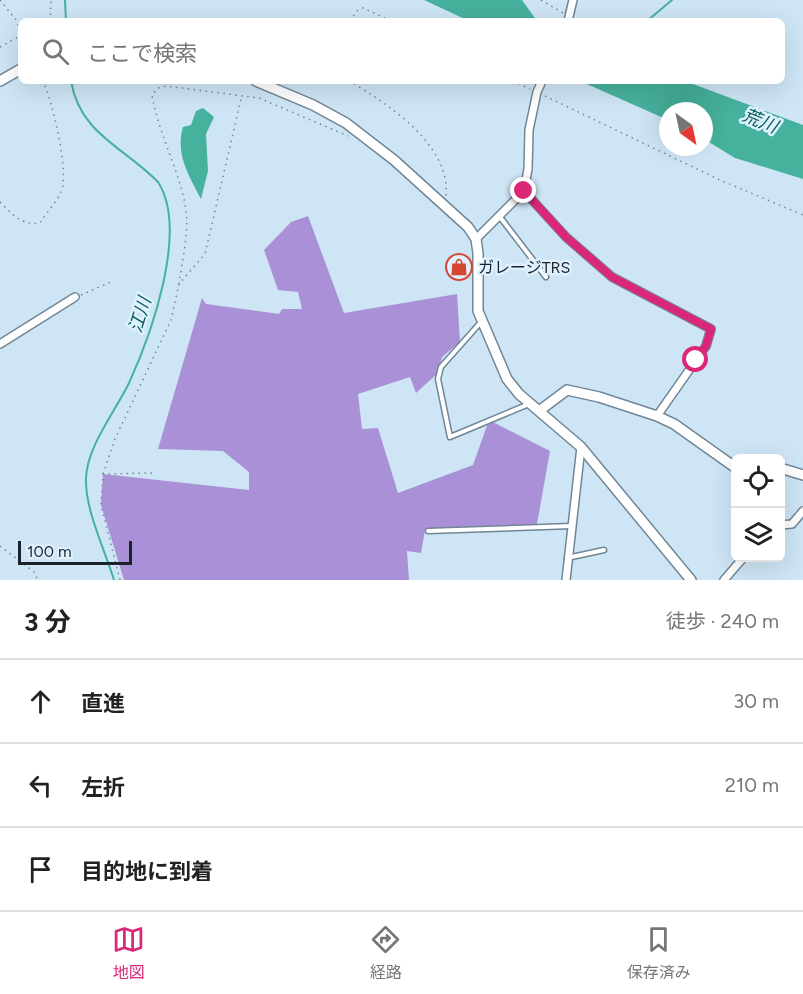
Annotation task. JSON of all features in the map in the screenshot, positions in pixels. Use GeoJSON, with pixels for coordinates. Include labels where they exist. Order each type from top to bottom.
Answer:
{"type":"FeatureCollection","features":[{"type":"Feature","properties":{"kind":"street"},"geometry":{"type":"LineString","coordinates":[[569,18],[573,0]]}},
{"type":"Feature","properties":{"kind":"street"},"geometry":{"type":"LineString","coordinates":[[0,81],[18,71]]}},
{"type":"Feature","properties":{"kind":"street"},"geometry":{"type":"LineString","coordinates":[[263,84],[313,105],[346,123],[444,204],[476,239],[477,303],[482,321],[507,379],[530,403],[581,447],[692,580]]}},
{"type":"Feature","properties":{"kind":"street"},"geometry":{"type":"LineString","coordinates":[[476,239],[524,191],[528,169],[528,130],[541,84]]}},
{"type":"Feature","properties":{"kind":"street"},"geometry":{"type":"LineString","coordinates":[[524,191],[566,237],[612,277],[711,329],[706,346],[657,416]]}},
{"type":"Feature","properties":{"kind":"street"},"geometry":{"type":"LineString","coordinates":[[0,344],[75,297]]}},
{"type":"Feature","properties":{"kind":"street"},"geometry":{"type":"LineString","coordinates":[[539,411],[567,390],[573,390],[657,416],[674,424],[731,466]]}},
{"type":"Feature","properties":{"kind":"street"},"geometry":{"type":"LineString","coordinates":[[566,580],[566,559],[581,447]]}},
{"type":"Feature","properties":{"kind":"street"},"geometry":{"type":"LineString","coordinates":[[785,470],[803,475]]}},
{"type":"Feature","properties":{"kind":"street"},"geometry":{"type":"LineString","coordinates":[[785,525],[792,524],[803,511]]}},
{"type":"Feature","properties":{"kind":"street"},"geometry":{"type":"LineString","coordinates":[[724,580],[740,562]]}},
{"type":"Feature","properties":{"kind":"lane"},"geometry":{"type":"LineString","coordinates":[[500,217],[546,277]]}},
{"type":"Feature","properties":{"kind":"lane"},"geometry":{"type":"LineString","coordinates":[[482,321],[441,367],[438,379],[450,437],[530,403]]}},
{"type":"Feature","properties":{"kind":"lane"},"geometry":{"type":"LineString","coordinates":[[428,531],[571,526]]}},
{"type":"Feature","properties":{"kind":"lane"},"geometry":{"type":"LineString","coordinates":[[566,559],[604,550]]}},
{"type":"Feature","properties":{"kind":"path"},"geometry":{"type":"LineString","coordinates":[[0,0],[18,24]]}},
{"type":"Feature","properties":{"kind":"path"},"geometry":{"type":"LineString","coordinates":[[50,18],[51,0]]}},
{"type":"Feature","properties":{"kind":"path"},"geometry":{"type":"LineString","coordinates":[[541,0],[568,18]]}},
{"type":"Feature","properties":{"kind":"path"},"geometry":{"type":"LineString","coordinates":[[353,18],[363,8],[385,18]]}},
{"type":"Feature","properties":{"kind":"path"},"geometry":{"type":"LineString","coordinates":[[0,47],[18,37]]}},
{"type":"Feature","properties":{"kind":"path"},"geometry":{"type":"LineString","coordinates":[[0,202],[17,219],[31,225],[40,223],[61,191],[62,162],[49,95],[44,84]]}},
{"type":"Feature","properties":{"kind":"path"},"geometry":{"type":"LineString","coordinates":[[354,84],[397,116],[435,153],[445,178],[447,194],[444,204]]}},
{"type":"Feature","properties":{"kind":"path"},"geometry":{"type":"LineString","coordinates":[[520,84],[720,180],[803,215]]}},
{"type":"Feature","properties":{"kind":"path"},"geometry":{"type":"LineString","coordinates":[[120,580],[101,504],[103,474],[116,439],[171,320],[179,284],[186,213],[182,191],[157,124],[152,95],[158,88],[166,86],[241,98],[258,98],[331,131],[350,136]]}},
{"type":"Feature","properties":{"kind":"path"},"geometry":{"type":"LineString","coordinates":[[179,284],[205,254],[241,98]]}},
{"type":"Feature","properties":{"kind":"path"},"geometry":{"type":"LineString","coordinates":[[75,297],[114,281]]}},
{"type":"Feature","properties":{"kind":"path"},"geometry":{"type":"LineString","coordinates":[[103,474],[152,473]]}},
{"type":"Feature","properties":{"kind":"path"},"geometry":{"type":"LineString","coordinates":[[0,546],[34,572],[38,580]]}},
{"type":"Feature","properties":{"kind":"shaded area"},"geometry":{"type":"Polygon","coordinates":[[[308,216],[344,313],[457,294],[460,342],[442,357],[438,373],[416,393],[410,377],[358,394],[362,429],[378,428],[398,493],[473,465],[489,420],[550,451],[537,524],[425,530],[421,553],[407,551],[409,580],[124,580],[101,505],[103,474],[249,490],[249,472],[223,451],[158,449],[202,298],[206,304],[279,314],[282,309],[302,309],[298,292],[278,290],[264,250],[291,222],[308,216]]]}},
{"type":"Feature","properties":{"kind":"water"},"geometry":{"type":"Polygon","coordinates":[[[424,0],[522,0],[535,18],[463,18],[424,0]]]}},
{"type":"Feature","properties":{"kind":"water","name":"荒川"},"geometry":{"type":"Polygon","coordinates":[[[587,84],[693,84],[803,125],[803,179],[735,158],[713,145],[713,102],[659,102],[659,116],[587,84]]]}},
{"type":"Feature","properties":{"kind":"water"},"geometry":{"type":"Polygon","coordinates":[[[203,108],[214,117],[206,134],[208,171],[201,199],[184,164],[181,137],[183,127],[191,125],[196,111],[203,108]]]}},
{"type":"Feature","properties":{"kind":"waterway","name":"江川"},"geometry":{"type":"LineString","coordinates":[[65,0],[66,18]]}},
{"type":"Feature","properties":{"kind":"waterway"},"geometry":{"type":"LineString","coordinates":[[651,18],[672,0]]}},
{"type":"Feature","properties":{"kind":"waterway","name":"江川"},"geometry":{"type":"LineString","coordinates":[[72,84],[76,99],[94,127],[158,182],[167,202],[170,227],[163,282],[147,338],[129,383],[96,442],[87,467],[89,503],[114,580]]}},
{"type":"Feature","properties":{"kind":"place","name":"ガレージTRS"},"geometry":{"type":"Point","coordinates":[459,267]}},
{"type":"Feature","properties":{"kind":"route"},"geometry":{"type":"LineString","coordinates":[[524,191],[545,211],[566,237],[612,277],[711,329],[706,346],[696,360]]}}]}
